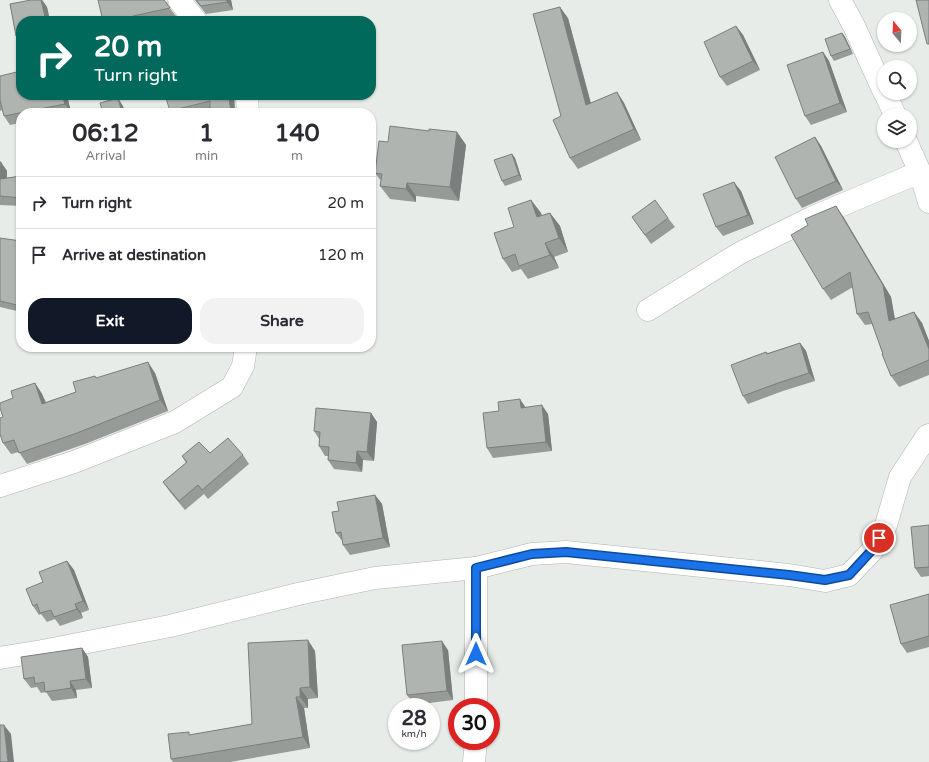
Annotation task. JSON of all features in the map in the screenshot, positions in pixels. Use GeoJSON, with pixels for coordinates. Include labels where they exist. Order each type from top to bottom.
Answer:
{"type":"FeatureCollection","features":[{"type":"Feature","properties":{"kind":"street"},"geometry":{"type":"LineString","coordinates":[[179,0],[192,16]]}},
{"type":"Feature","properties":{"kind":"street"},"geometry":{"type":"LineString","coordinates":[[840,0],[854,26],[877,77]]}},
{"type":"Feature","properties":{"kind":"street"},"geometry":{"type":"LineString","coordinates":[[909,148],[920,172],[929,202]]}},
{"type":"Feature","properties":{"kind":"street"},"geometry":{"type":"LineString","coordinates":[[648,310],[740,253],[811,218],[920,172]]}},
{"type":"Feature","properties":{"kind":"street"},"geometry":{"type":"LineString","coordinates":[[0,486],[74,462],[175,422],[232,387],[244,366],[245,352]]}},
{"type":"Feature","properties":{"kind":"street"},"geometry":{"type":"LineString","coordinates":[[0,658],[170,626],[298,594],[375,578],[476,568],[532,554],[566,552],[825,580],[849,575],[872,550],[886,525],[900,477],[929,435]]}},
{"type":"Feature","properties":{"kind":"street"},"geometry":{"type":"LineString","coordinates":[[476,568],[476,698]]}},
{"type":"Feature","properties":{"kind":"street"},"geometry":{"type":"LineString","coordinates":[[474,762],[475,750]]}},
{"type":"Feature","properties":{"kind":"building"},"geometry":{"type":"Polygon","coordinates":[[[31,0],[41,0],[45,16],[16,16],[16,36],[10,4],[31,0]]]}},
{"type":"Feature","properties":{"kind":"building"},"geometry":{"type":"Polygon","coordinates":[[[98,0],[164,0],[170,8],[133,16],[102,16],[98,0]]]}},
{"type":"Feature","properties":{"kind":"building"},"geometry":{"type":"Polygon","coordinates":[[[196,0],[227,0],[227,2],[201,6],[196,0]]]}},
{"type":"Feature","properties":{"kind":"building"},"geometry":{"type":"Polygon","coordinates":[[[916,0],[929,0],[929,44],[927,44],[916,0]]]}},
{"type":"Feature","properties":{"kind":"building"},"geometry":{"type":"Polygon","coordinates":[[[560,7],[586,105],[617,92],[634,129],[570,158],[553,120],[561,116],[533,14],[560,7]]]}},
{"type":"Feature","properties":{"kind":"building"},"geometry":{"type":"Polygon","coordinates":[[[736,26],[753,61],[720,77],[704,42],[736,26]]]}},
{"type":"Feature","properties":{"kind":"building"},"geometry":{"type":"Polygon","coordinates":[[[842,33],[850,49],[831,56],[825,39],[842,33]]]}},
{"type":"Feature","properties":{"kind":"building"},"geometry":{"type":"Polygon","coordinates":[[[823,52],[840,103],[805,116],[787,65],[823,52]]]}},
{"type":"Feature","properties":{"kind":"building"},"geometry":{"type":"Polygon","coordinates":[[[16,72],[16,100],[64,100],[65,104],[45,108],[16,108],[16,114],[4,116],[0,100],[0,76],[16,72]]]}},
{"type":"Feature","properties":{"kind":"building"},"geometry":{"type":"Polygon","coordinates":[[[111,100],[119,100],[121,108],[102,108],[100,103],[111,100]]]}},
{"type":"Feature","properties":{"kind":"building"},"geometry":{"type":"Polygon","coordinates":[[[167,100],[229,100],[231,108],[210,108],[210,101],[182,108],[169,108],[167,100]]]}},
{"type":"Feature","properties":{"kind":"building"},"geometry":{"type":"Polygon","coordinates":[[[390,126],[429,131],[429,129],[457,132],[450,187],[407,183],[406,189],[380,186],[382,174],[376,173],[379,141],[388,142],[390,126]]]}},
{"type":"Feature","properties":{"kind":"building"},"geometry":{"type":"Polygon","coordinates":[[[815,137],[836,181],[796,199],[775,157],[815,137]]]}},
{"type":"Feature","properties":{"kind":"building"},"geometry":{"type":"Polygon","coordinates":[[[512,154],[519,175],[502,181],[494,160],[512,154]]]}},
{"type":"Feature","properties":{"kind":"building"},"geometry":{"type":"Polygon","coordinates":[[[16,177],[16,198],[0,196],[0,179],[16,177]]]}},
{"type":"Feature","properties":{"kind":"building"},"geometry":{"type":"Polygon","coordinates":[[[734,182],[748,215],[716,227],[703,194],[734,182]]]}},
{"type":"Feature","properties":{"kind":"building"},"geometry":{"type":"Polygon","coordinates":[[[531,200],[537,217],[550,213],[559,238],[545,243],[550,255],[519,266],[515,254],[503,259],[494,233],[514,227],[508,208],[531,200]]]}},
{"type":"Feature","properties":{"kind":"building"},"geometry":{"type":"Polygon","coordinates":[[[655,200],[668,218],[645,235],[632,217],[655,200]]]}},
{"type":"Feature","properties":{"kind":"building"},"geometry":{"type":"Polygon","coordinates":[[[836,206],[883,285],[889,321],[914,312],[929,349],[929,360],[891,376],[868,312],[857,314],[850,272],[823,289],[791,235],[808,225],[805,219],[836,206]]]}},
{"type":"Feature","properties":{"kind":"building"},"geometry":{"type":"Polygon","coordinates":[[[0,238],[16,240],[16,305],[0,301],[0,238]]]}},
{"type":"Feature","properties":{"kind":"building"},"geometry":{"type":"Polygon","coordinates":[[[800,343],[809,373],[743,396],[731,365],[766,352],[767,354],[800,343]]]}},
{"type":"Feature","properties":{"kind":"building"},"geometry":{"type":"Polygon","coordinates":[[[148,362],[160,400],[77,433],[19,453],[14,440],[3,443],[0,434],[0,418],[3,417],[0,403],[13,398],[11,391],[35,383],[42,404],[76,392],[73,382],[95,376],[96,378],[148,362]]]}},
{"type":"Feature","properties":{"kind":"building"},"geometry":{"type":"Polygon","coordinates":[[[520,399],[521,408],[542,405],[546,442],[487,448],[483,413],[499,411],[498,402],[520,399]]]}},
{"type":"Feature","properties":{"kind":"building"},"geometry":{"type":"Polygon","coordinates":[[[316,408],[371,413],[367,452],[357,451],[356,463],[328,460],[329,447],[319,446],[320,432],[314,431],[316,408]]]}},
{"type":"Feature","properties":{"kind":"building"},"geometry":{"type":"Polygon","coordinates":[[[228,438],[243,455],[202,490],[198,485],[179,501],[163,482],[187,462],[182,456],[199,442],[210,453],[228,438]]]}},
{"type":"Feature","properties":{"kind":"building"},"geometry":{"type":"Polygon","coordinates":[[[375,495],[383,538],[343,545],[341,532],[336,533],[332,512],[339,511],[337,502],[375,495]]]}},
{"type":"Feature","properties":{"kind":"building"},"geometry":{"type":"Polygon","coordinates":[[[929,525],[929,567],[915,568],[911,527],[929,525]]]}},
{"type":"Feature","properties":{"kind":"building"},"geometry":{"type":"Polygon","coordinates":[[[67,561],[83,601],[75,604],[77,609],[54,617],[51,610],[40,613],[37,604],[33,606],[26,589],[43,582],[39,572],[67,561]]]}},
{"type":"Feature","properties":{"kind":"building"},"geometry":{"type":"Polygon","coordinates":[[[929,594],[929,636],[901,644],[890,605],[929,594]]]}},
{"type":"Feature","properties":{"kind":"building"},"geometry":{"type":"Polygon","coordinates":[[[308,640],[310,687],[300,688],[300,697],[296,697],[303,737],[171,759],[168,734],[189,732],[189,735],[252,724],[248,643],[308,640]]]}},
{"type":"Feature","properties":{"kind":"building"},"geometry":{"type":"Polygon","coordinates":[[[442,641],[447,691],[407,695],[402,645],[442,641]]]}},
{"type":"Feature","properties":{"kind":"building"},"geometry":{"type":"Polygon","coordinates":[[[82,648],[86,679],[70,681],[71,688],[45,692],[44,682],[35,684],[34,677],[24,679],[21,657],[82,648]]]}},
{"type":"Feature","properties":{"kind":"building"},"geometry":{"type":"Polygon","coordinates":[[[0,725],[4,725],[8,762],[0,762],[0,725]]]}},
{"type":"Feature","properties":{"kind":"route"},"geometry":{"type":"LineString","coordinates":[[476,654],[476,568],[532,554],[566,552],[825,580],[849,575],[872,550],[879,538]]}}]}
